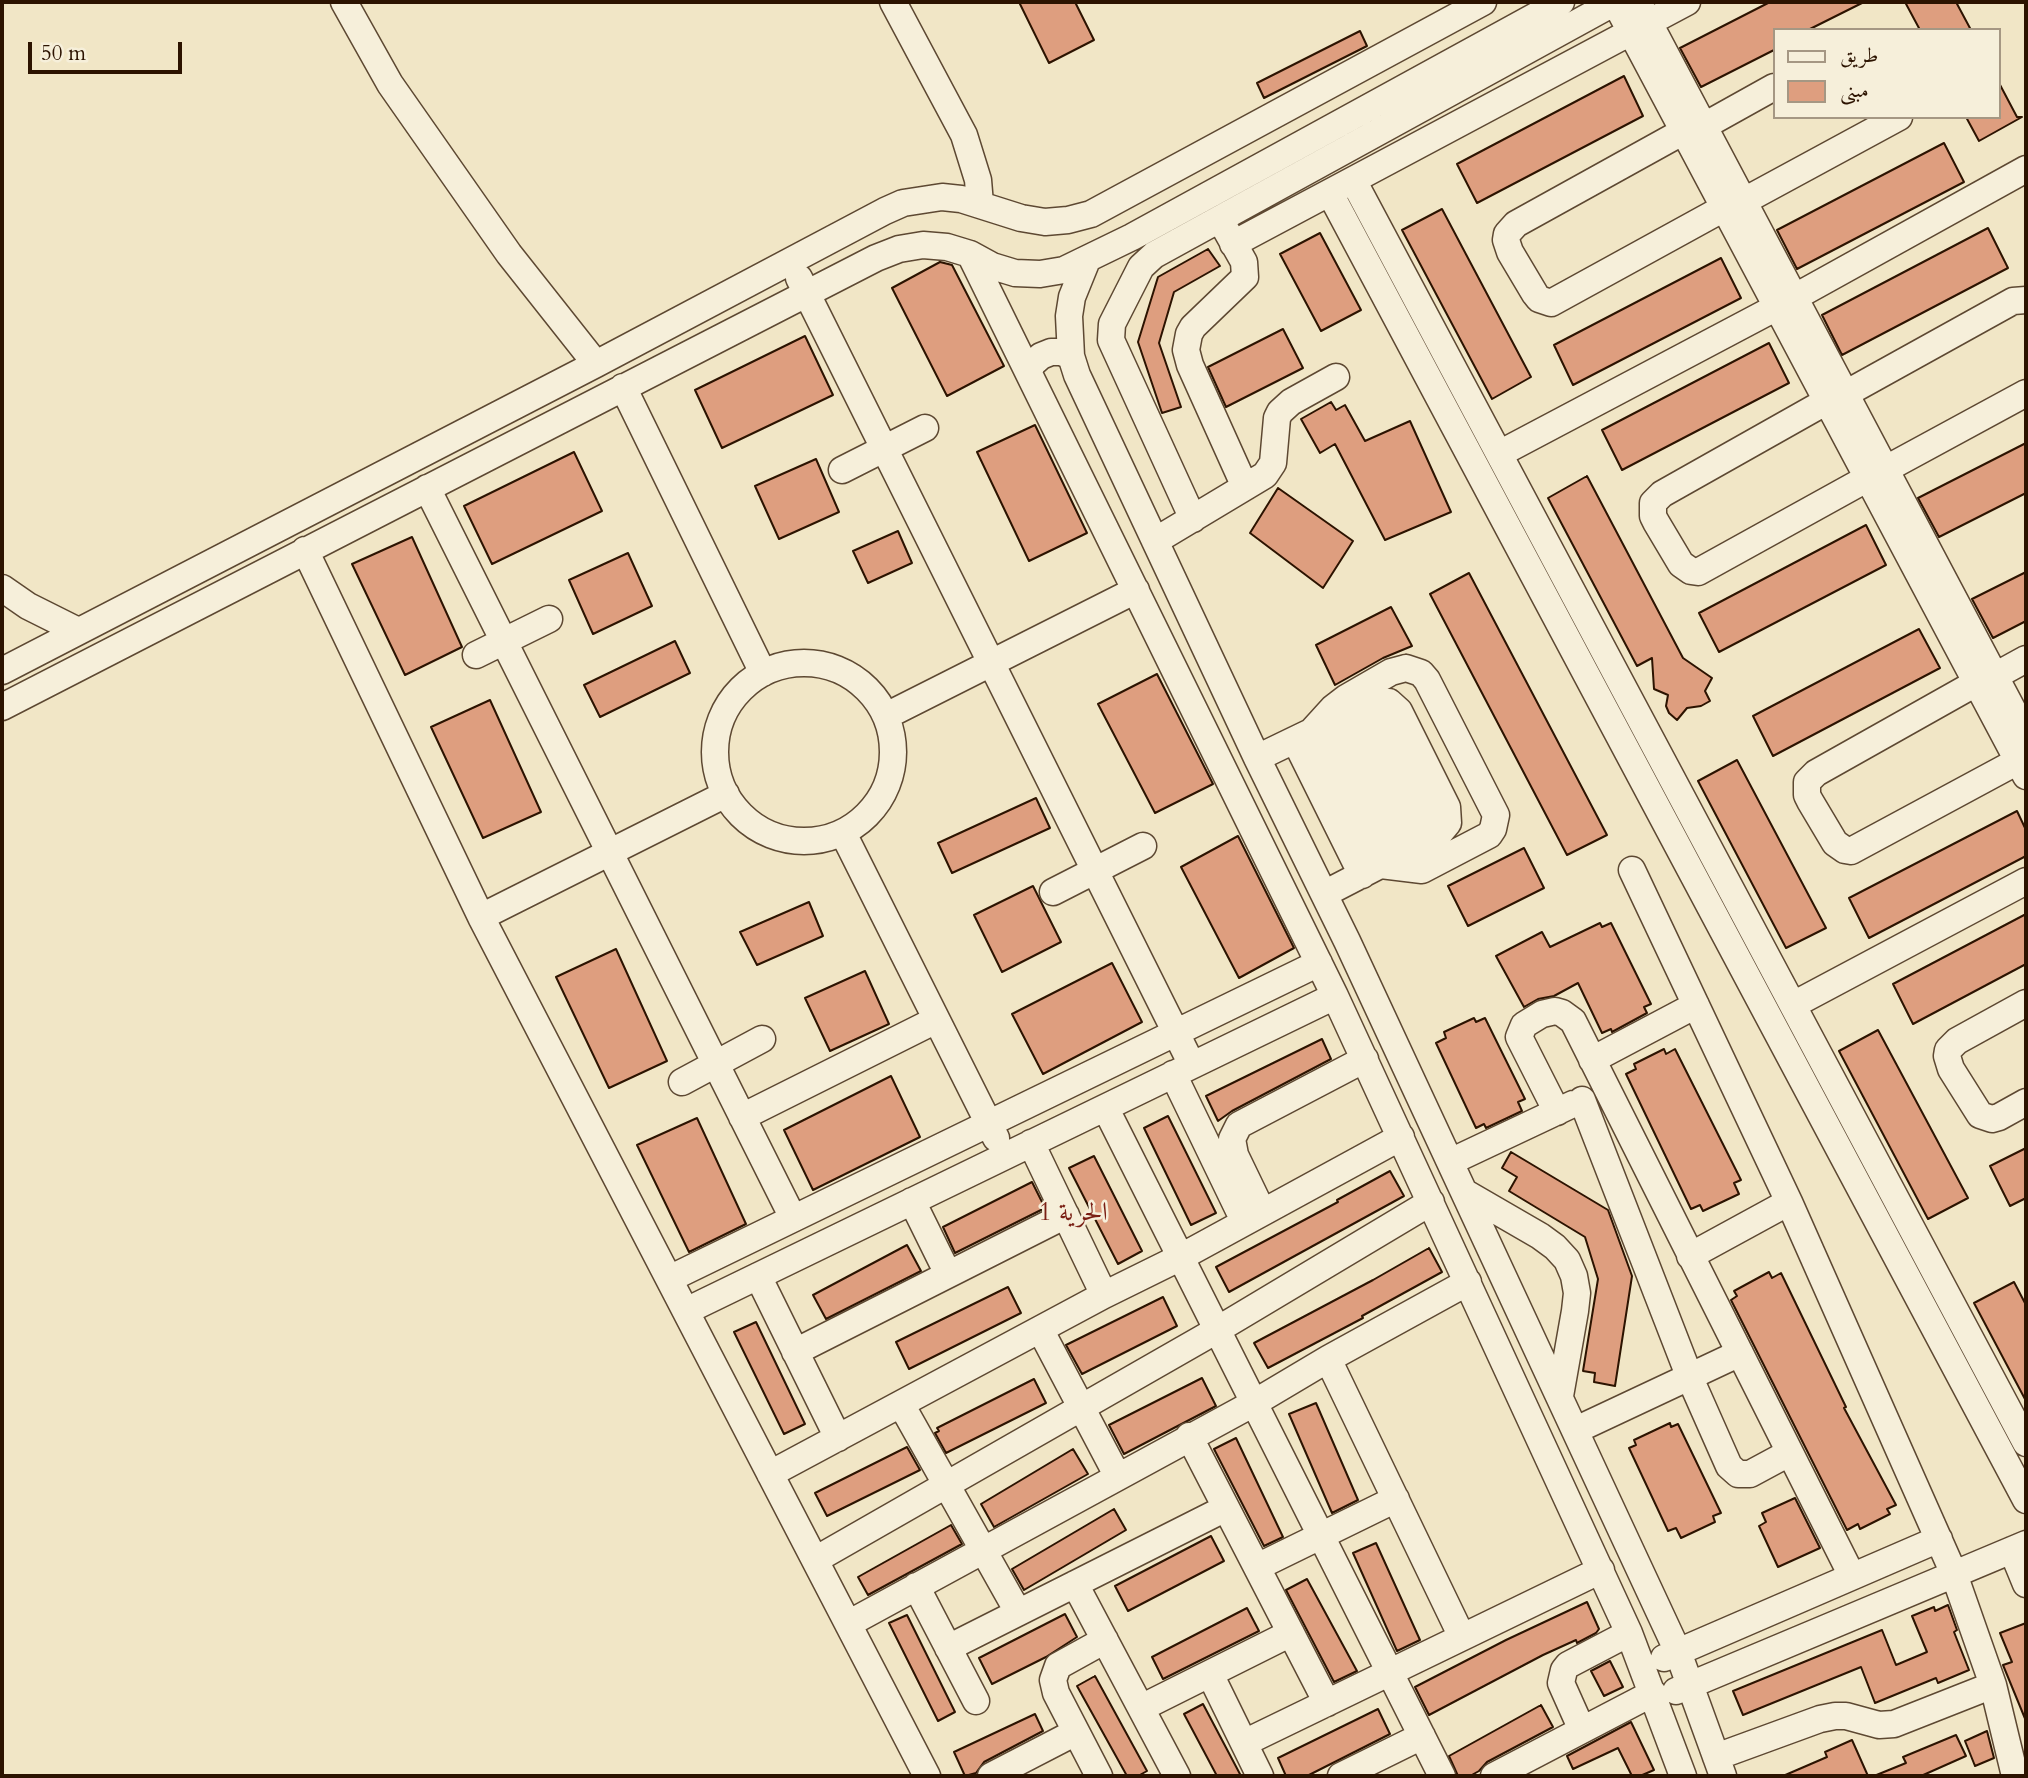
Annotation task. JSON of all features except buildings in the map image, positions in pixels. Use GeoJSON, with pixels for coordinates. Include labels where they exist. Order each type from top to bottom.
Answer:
{"type":"FeatureCollection","features":[{"type":"Feature","properties":{"kind":"street"},"geometry":{"type":"LineString","coordinates":[[344,2],[390,84],[509,254],[596,364]]}},
{"type":"Feature","properties":{"kind":"street"},"geometry":{"type":"LineString","coordinates":[[893,2],[964,135],[978,180],[980,204]]}},
{"type":"Feature","properties":{"kind":"street"},"geometry":{"type":"LineString","coordinates":[[2,671],[903,203],[942,197],[961,199],[1021,218],[1045,222],[1091,214],[1485,2],[1515,57]]}},
{"type":"Feature","properties":{"kind":"street"},"geometry":{"type":"LineString","coordinates":[[1193,519],[1113,347],[1111,332],[1115,317],[1141,267],[1154,255],[1615,2],[1640,18],[1694,129],[1986,679],[2022,768],[1851,851],[1844,850],[1835,843],[1807,795],[1807,782],[1816,773],[1986,679],[2026,659]]}},
{"type":"Feature","properties":{"kind":"street"},"geometry":{"type":"LineString","coordinates":[[1233,244],[1353,180],[1640,18],[1687,2]]}},
{"type":"Feature","properties":{"kind":"street"},"geometry":{"type":"LineString","coordinates":[[2,707],[876,258],[899,249],[923,245],[947,247],[971,254],[992,266],[1015,273],[1040,274],[1064,270],[1132,237],[1502,32],[1543,6],[1550,37]]}},
{"type":"Feature","properties":{"kind":"street"},"geometry":{"type":"LineString","coordinates":[[1772,88],[1516,224],[1507,234],[1506,240],[1510,253],[1539,299],[1551,303],[1895,119]]}},
{"type":"Feature","properties":{"kind":"street"},"geometry":{"type":"LineString","coordinates":[[1499,454],[1786,302],[2026,169]]}},
{"type":"Feature","properties":{"kind":"street"},"geometry":{"type":"LineString","coordinates":[[1353,180],[2026,1443]]}},
{"type":"Feature","properties":{"kind":"street"},"geometry":{"type":"LineString","coordinates":[[1330,192],[2026,1500]]}},
{"type":"Feature","properties":{"kind":"street"},"geometry":{"type":"LineString","coordinates":[[1219,219],[1244,262],[1245,277],[1193,327],[1186,349],[1190,365],[1245,487]]}},
{"type":"Feature","properties":{"kind":"street"},"geometry":{"type":"LineString","coordinates":[[971,254],[1365,1059],[1629,1633],[1683,1776]]}},
{"type":"Feature","properties":{"kind":"street"},"geometry":{"type":"LineString","coordinates":[[1087,260],[1078,278],[1070,307],[1068,337],[1071,356],[1085,393],[1576,1430],[1678,1652],[1720,1767],[1819,1719],[1846,1716],[1879,1725],[1894,1724],[1993,1685]]}},
{"type":"Feature","properties":{"kind":"street"},"geometry":{"type":"LineString","coordinates":[[790,261],[1176,1033],[1182,1070],[1253,1216]]}},
{"type":"Feature","properties":{"kind":"street"},"geometry":{"type":"LineString","coordinates":[[2026,300],[2013,301],[1662,494],[1653,503],[1653,516],[1681,564],[1698,572],[2026,393]]}},
{"type":"Feature","properties":{"kind":"street"},"geometry":{"type":"LineString","coordinates":[[1028,372],[1041,356],[1051,352],[1071,356]]}},
{"type":"Feature","properties":{"kind":"street"},"geometry":{"type":"LineString","coordinates":[[1155,541],[1270,469],[1280,412],[1285,406],[1336,377]]}},
{"type":"Feature","properties":{"kind":"street"},"geometry":{"type":"LineString","coordinates":[[624,387],[763,673]]}},
{"type":"Feature","properties":{"kind":"street"},"geometry":{"type":"LineString","coordinates":[[842,470],[925,428]]}},
{"type":"Feature","properties":{"kind":"street"},"geometry":{"type":"LineString","coordinates":[[427,488],[793,1218]]}},
{"type":"Feature","properties":{"kind":"street"},"geometry":{"type":"LineString","coordinates":[[305,550],[481,917],[928,1776]]}},
{"type":"Feature","properties":{"kind":"street"},"geometry":{"type":"LineString","coordinates":[[182,578],[198,606]]}},
{"type":"Feature","properties":{"kind":"street"},"geometry":{"type":"LineString","coordinates":[[2,588],[28,606],[78,631]]}},
{"type":"Feature","properties":{"kind":"street"},"geometry":{"type":"LineString","coordinates":[[886,716],[1136,590]]}},
{"type":"Feature","properties":{"kind":"street"},"geometry":{"type":"LineString","coordinates":[[476,655],[549,619]]}},
{"type":"Feature","properties":{"kind":"street"},"geometry":{"type":"LineString","coordinates":[[791,664],[820,664],[847,674],[855,680],[870,692],[886,716],[893,743],[892,770],[882,796],[865,818],[843,833],[817,841],[803,841],[764,832],[742,816],[726,794],[716,767],[716,739],[725,712],[741,689],[763,673],[791,664]]}},
{"type":"Feature","properties":{"kind":"street"},"geometry":{"type":"LineString","coordinates":[[1406,668],[1414,669],[1427,680],[1496,815],[1493,830],[1483,839],[1422,870],[1400,855],[1333,721],[1333,708],[1391,672],[1406,668]]}},
{"type":"Feature","properties":{"kind":"street"},"geometry":{"type":"LineString","coordinates":[[1986,679],[2026,735]]}},
{"type":"Feature","properties":{"kind":"street"},"geometry":{"type":"LineString","coordinates":[[1257,758],[1333,721]]}},
{"type":"Feature","properties":{"kind":"street"},"geometry":{"type":"LineString","coordinates":[[1333,721],[1400,855]]}},
{"type":"Feature","properties":{"kind":"street"},"geometry":{"type":"LineString","coordinates":[[1333,721],[1400,855]]}},
{"type":"Feature","properties":{"kind":"street"},"geometry":{"type":"LineString","coordinates":[[481,917],[726,794]]}},
{"type":"Feature","properties":{"kind":"street"},"geometry":{"type":"LineString","coordinates":[[843,833],[1005,1156]]}},
{"type":"Feature","properties":{"kind":"street"},"geometry":{"type":"LineString","coordinates":[[1053,892],[1143,846]]}},
{"type":"Feature","properties":{"kind":"street"},"geometry":{"type":"LineString","coordinates":[[1324,894],[1400,855]]}},
{"type":"Feature","properties":{"kind":"street"},"geometry":{"type":"LineString","coordinates":[[1632,870],[1790,1202],[1954,1574],[1993,1685],[2015,1776]]}},
{"type":"Feature","properties":{"kind":"street"},"geometry":{"type":"LineString","coordinates":[[1793,1005],[2026,881]]}},
{"type":"Feature","properties":{"kind":"street"},"geometry":{"type":"LineString","coordinates":[[669,1279],[1319,963]]}},
{"type":"Feature","properties":{"kind":"street"},"geometry":{"type":"LineString","coordinates":[[686,1311],[1335,996]]}},
{"type":"Feature","properties":{"kind":"street"},"geometry":{"type":"LineString","coordinates":[[2026,1003],[1957,1041],[1948,1050],[1947,1056],[1951,1069],[1980,1115],[1992,1119],[2026,1102]]}},
{"type":"Feature","properties":{"kind":"street"},"geometry":{"type":"LineString","coordinates":[[1592,1060],[1696,1005]]}},
{"type":"Feature","properties":{"kind":"street"},"geometry":{"type":"LineString","coordinates":[[1557,1111],[1520,1041],[1521,1028],[1549,1012],[1562,1013],[1573,1021],[1852,1576]]}},
{"type":"Feature","properties":{"kind":"street"},"geometry":{"type":"LineString","coordinates":[[742,1117],[936,1020]]}},
{"type":"Feature","properties":{"kind":"street"},"geometry":{"type":"LineString","coordinates":[[682,1082],[762,1039]]}},
{"type":"Feature","properties":{"kind":"street"},"geometry":{"type":"LineString","coordinates":[[1226,1160],[1232,1139],[1239,1125],[1245,1120],[1365,1059]]}},
{"type":"Feature","properties":{"kind":"street"},"geometry":{"type":"LineString","coordinates":[[1450,1162],[1606,1088]]}},
{"type":"Feature","properties":{"kind":"street"},"geometry":{"type":"LineString","coordinates":[[1582,1100],[1690,1378],[1733,1471],[1750,1474],[1789,1453]]}},
{"type":"Feature","properties":{"kind":"street"},"geometry":{"type":"LineString","coordinates":[[1106,1109],[1442,1776]]}},
{"type":"Feature","properties":{"kind":"street"},"geometry":{"type":"LineString","coordinates":[[770,1474],[1104,1295],[1181,1257],[1401,1137]]}},
{"type":"Feature","properties":{"kind":"street"},"geometry":{"type":"LineString","coordinates":[[1031,1143],[1104,1295]]}},
{"type":"Feature","properties":{"kind":"street"},"geometry":{"type":"LineString","coordinates":[[1464,1192],[1541,1236],[1555,1247],[1570,1268],[1577,1293],[1560,1396]]}},
{"type":"Feature","properties":{"kind":"street"},"geometry":{"type":"LineString","coordinates":[[912,1201],[948,1274]]}},
{"type":"Feature","properties":{"kind":"street"},"geometry":{"type":"LineString","coordinates":[[815,1560],[1217,1329],[1431,1202]]}},
{"type":"Feature","properties":{"kind":"street"},"geometry":{"type":"LineString","coordinates":[[1690,1256],[1790,1202]]}},
{"type":"Feature","properties":{"kind":"street"},"geometry":{"type":"LineString","coordinates":[[795,1352],[1066,1215]]}},
{"type":"Feature","properties":{"kind":"street"},"geometry":{"type":"LineString","coordinates":[[758,1276],[838,1438]]}},
{"type":"Feature","properties":{"kind":"street"},"geometry":{"type":"LineString","coordinates":[[848,1624],[1254,1403],[1468,1282]]}},
{"type":"Feature","properties":{"kind":"street"},"geometry":{"type":"LineString","coordinates":[[1041,1331],[1118,1477]]}},
{"type":"Feature","properties":{"kind":"street"},"geometry":{"type":"LineString","coordinates":[[1576,1430],[1740,1353]]}},
{"type":"Feature","properties":{"kind":"street"},"geometry":{"type":"LineString","coordinates":[[1328,1359],[1462,1637]]}},
{"type":"Feature","properties":{"kind":"street"},"geometry":{"type":"LineString","coordinates":[[901,1404],[1018,1612]]}},
{"type":"Feature","properties":{"kind":"street"},"geometry":{"type":"LineString","coordinates":[[1189,1436],[1327,1703]]}},
{"type":"Feature","properties":{"kind":"street"},"geometry":{"type":"LineString","coordinates":[[1257,1567],[1396,1499]]}},
{"type":"Feature","properties":{"kind":"street"},"geometry":{"type":"LineString","coordinates":[[948,1648],[1226,1508]]}},
{"type":"Feature","properties":{"kind":"street"},"geometry":{"type":"LineString","coordinates":[[1643,1668],[1939,1539]]}},
{"type":"Feature","properties":{"kind":"street"},"geometry":{"type":"LineString","coordinates":[[1505,1774],[1582,1730],[1654,1697],[1691,1685],[2019,1547],[2026,1584]]}},
{"type":"Feature","properties":{"kind":"street"},"geometry":{"type":"LineString","coordinates":[[1244,1743],[1601,1570]]}},
{"type":"Feature","properties":{"kind":"street"},"geometry":{"type":"LineString","coordinates":[[1075,1584],[1177,1776]]}},
{"type":"Feature","properties":{"kind":"street"},"geometry":{"type":"LineString","coordinates":[[916,1586],[976,1701]]}},
{"type":"Feature","properties":{"kind":"street"},"geometry":{"type":"LineString","coordinates":[[1732,1628],[1747,1661]]}},
{"type":"Feature","properties":{"kind":"street"},"geometry":{"type":"LineString","coordinates":[[1141,1708],[1291,1633]]}},
{"type":"Feature","properties":{"kind":"street"},"geometry":{"type":"LineString","coordinates":[[1582,1730],[1561,1683],[1564,1670],[1568,1665],[1629,1633]]}},
{"type":"Feature","properties":{"kind":"street"},"geometry":{"type":"LineString","coordinates":[[1099,1776],[1053,1687],[1054,1673],[1058,1666],[1105,1640]]}},
{"type":"Feature","properties":{"kind":"street"},"geometry":{"type":"LineString","coordinates":[[1210,1674],[1260,1776]]}},
{"type":"Feature","properties":{"kind":"street"},"geometry":{"type":"LineString","coordinates":[[1003,1774],[1076,1732]]}},
{"type":"Feature","properties":{"kind":"street"},"geometry":{"type":"LineString","coordinates":[[1351,1774],[1422,1736]]}},
{"type":"Feature","properties":{"kind":"district","name":"الحرية 1"},"geometry":{"type":"Point","coordinates":[1073,1214]}}]}
